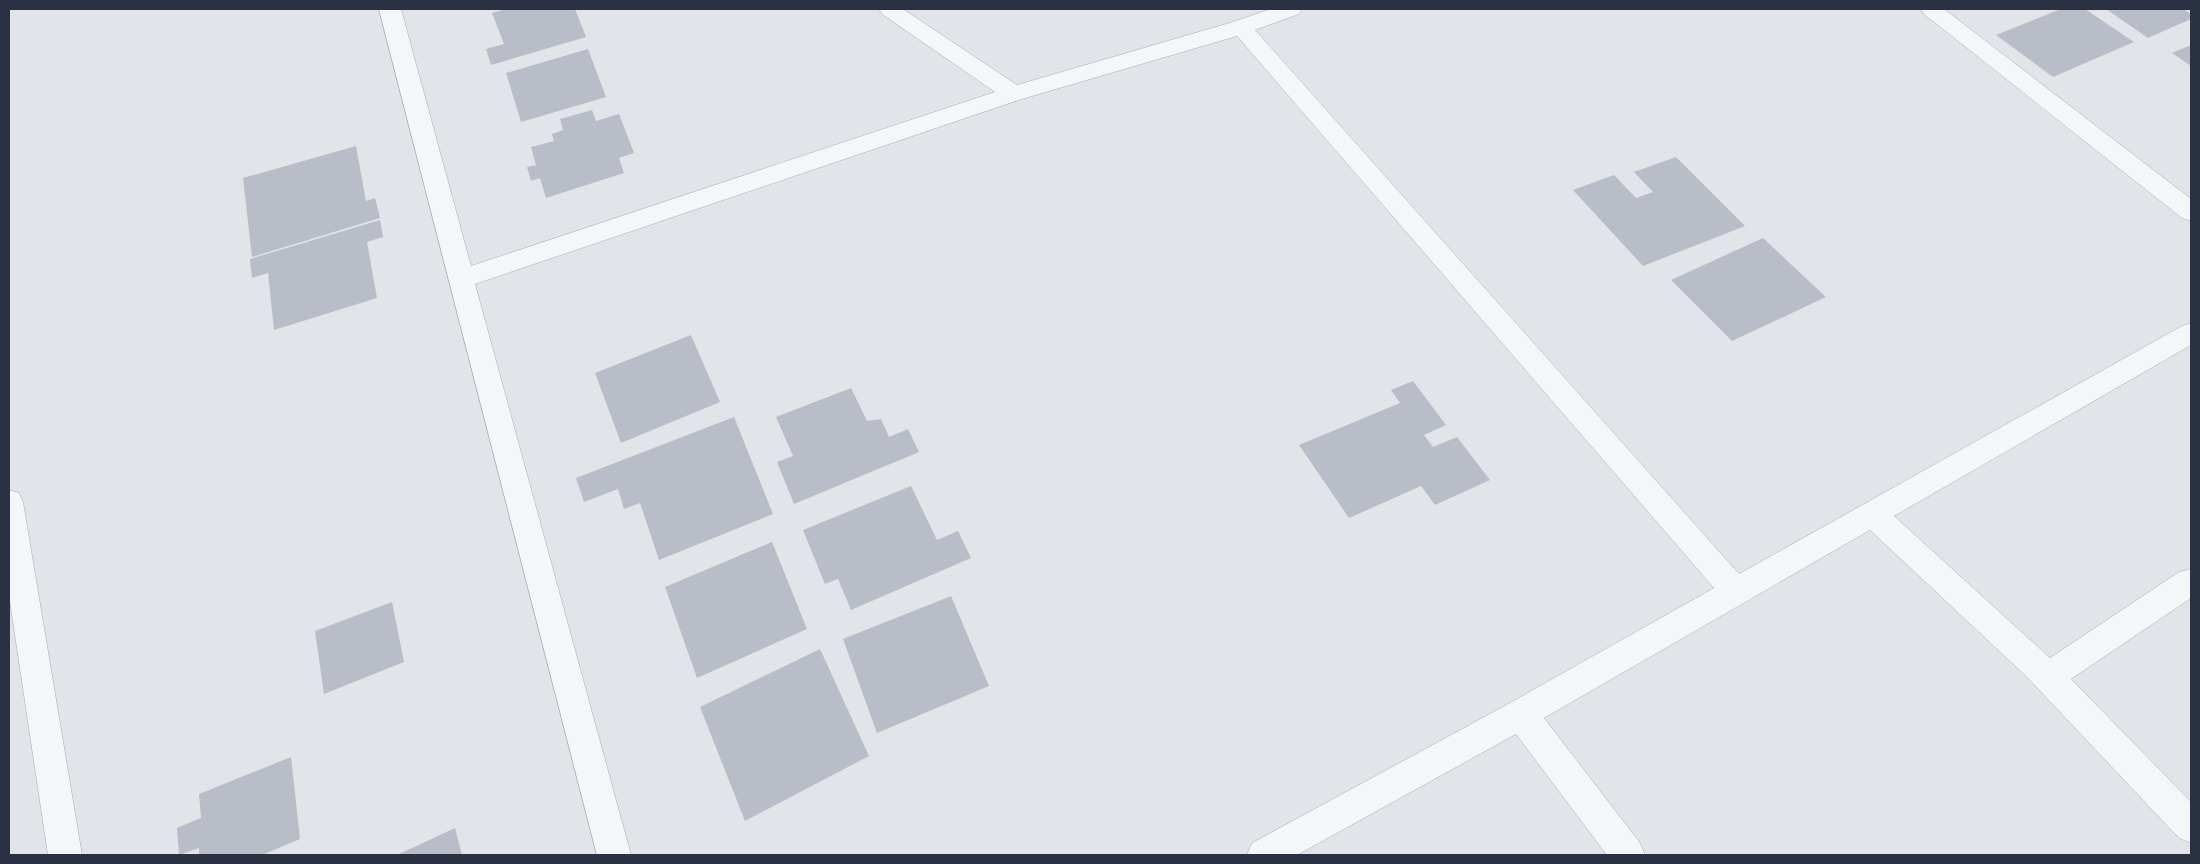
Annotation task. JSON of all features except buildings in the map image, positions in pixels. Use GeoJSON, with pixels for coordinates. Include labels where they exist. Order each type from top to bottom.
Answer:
{"type":"FeatureCollection","features":[{"type":"Feature","properties":{"kind":"street"},"geometry":{"type":"LineString","coordinates":[[390,9],[614,855]]}},
{"type":"Feature","properties":{"kind":"street"},"geometry":{"type":"LineString","coordinates":[[889,9],[1014,94]]}},
{"type":"Feature","properties":{"kind":"street"},"geometry":{"type":"LineString","coordinates":[[461,279],[1014,94],[1241,27],[1292,9]]}},
{"type":"Feature","properties":{"kind":"street"},"geometry":{"type":"LineString","coordinates":[[1931,9],[2191,212]]}},
{"type":"Feature","properties":{"kind":"street"},"geometry":{"type":"LineString","coordinates":[[1241,27],[1736,592]]}},
{"type":"Feature","properties":{"kind":"street"},"geometry":{"type":"LineString","coordinates":[[1264,855],[1521,714],[2191,333]]}},
{"type":"Feature","properties":{"kind":"street"},"geometry":{"type":"LineString","coordinates":[[9,502],[64,855]]}},
{"type":"Feature","properties":{"kind":"street"},"geometry":{"type":"LineString","coordinates":[[1872,514],[2048,677],[2191,826]]}},
{"type":"Feature","properties":{"kind":"street"},"geometry":{"type":"LineString","coordinates":[[2048,677],[2190,582]]}},
{"type":"Feature","properties":{"kind":"street"},"geometry":{"type":"LineString","coordinates":[[1521,714],[1628,855]]}}]}
